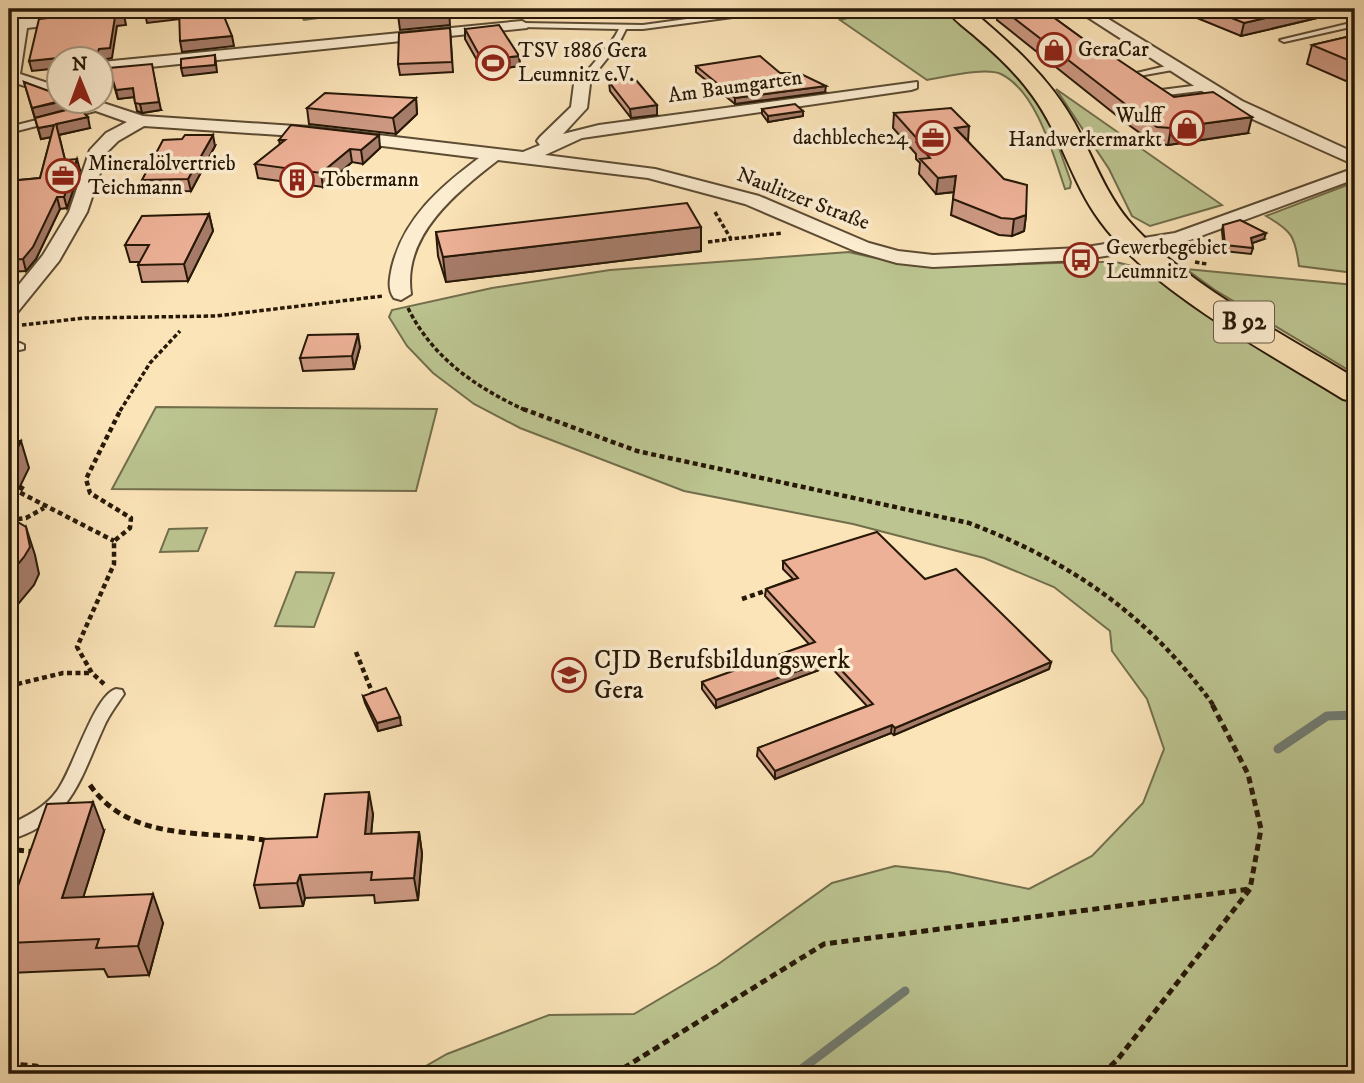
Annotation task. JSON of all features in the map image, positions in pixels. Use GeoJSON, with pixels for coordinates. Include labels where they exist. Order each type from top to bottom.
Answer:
{"type":"FeatureCollection","features":[{"type":"Feature","properties":{"kind":"main road","name":"B 92"},"geometry":{"type":"LineString","coordinates":[[957,9],[1012,56],[1042,90],[1061,121],[1083,174],[1099,201],[1137,246],[1169,273],[1355,392]]}},
{"type":"Feature","properties":{"kind":"street"},"geometry":{"type":"LineString","coordinates":[[10,76],[22,16],[153,9]]}},
{"type":"Feature","properties":{"kind":"street"},"geometry":{"type":"LineString","coordinates":[[1082,9],[1236,104],[1355,160]]}},
{"type":"Feature","properties":{"kind":"street"},"geometry":{"type":"LineString","coordinates":[[116,66],[522,25]]}},
{"type":"Feature","properties":{"kind":"street"},"geometry":{"type":"LineString","coordinates":[[10,76],[46,73]]}},
{"type":"Feature","properties":{"kind":"street"},"geometry":{"type":"LineString","coordinates":[[10,76],[46,88]]}},
{"type":"Feature","properties":{"kind":"street"},"geometry":{"type":"LineString","coordinates":[[529,156],[579,108],[582,84]]}},
{"type":"Feature","properties":{"kind":"street","name":"Am Baumgarten"},"geometry":{"type":"LineString","coordinates":[[529,156],[577,134],[911,85]]}},
{"type":"Feature","properties":{"kind":"street","name":"Naulitzer Straße"},"geometry":{"type":"LineString","coordinates":[[116,112],[141,121],[310,132],[529,156],[649,173],[752,200],[862,247],[897,257],[933,261],[1080,254],[1179,238],[1294,198],[1355,173]]}},
{"type":"Feature","properties":{"kind":"street"},"geometry":{"type":"LineString","coordinates":[[9,310],[52,257],[78,212],[99,150],[112,137],[141,121]]}},
{"type":"Feature","properties":{"kind":"street"},"geometry":{"type":"LineString","coordinates":[[401,294],[400,278],[408,248],[426,212],[496,153]]}},
{"type":"Feature","properties":{"kind":"lane"},"geometry":{"type":"LineString","coordinates":[[522,25],[623,28],[752,12]]}},
{"type":"Feature","properties":{"kind":"lane"},"geometry":{"type":"LineString","coordinates":[[1284,40],[1355,24]]}},
{"type":"Feature","properties":{"kind":"lane"},"geometry":{"type":"LineString","coordinates":[[582,84],[590,68],[620,36],[623,28]]}},
{"type":"Feature","properties":{"kind":"lane"},"geometry":{"type":"LineString","coordinates":[[1175,67],[1132,75],[1159,93],[1208,87]]}},
{"type":"Feature","properties":{"kind":"lane"},"geometry":{"type":"LineString","coordinates":[[9,130],[54,116]]}},
{"type":"Feature","properties":{"kind":"lane"},"geometry":{"type":"LineString","coordinates":[[9,833],[49,811],[68,788],[106,706],[116,694]]}},
{"type":"Feature","properties":{"kind":"path"},"geometry":{"type":"LineString","coordinates":[[715,212],[731,239]]}},
{"type":"Feature","properties":{"kind":"path"},"geometry":{"type":"LineString","coordinates":[[708,242],[821,228]]}},
{"type":"Feature","properties":{"kind":"path"},"geometry":{"type":"LineString","coordinates":[[9,328],[85,318],[226,315],[401,294],[417,326],[455,370],[490,394],[551,422],[637,451],[969,523],[1021,543],[1088,580],[1140,620],[1190,673],[1218,712],[1248,774],[1261,829],[1250,890],[1118,1059],[1102,1074]]}},
{"type":"Feature","properties":{"kind":"path"},"geometry":{"type":"LineString","coordinates":[[114,541],[130,528],[131,518],[90,493],[86,479],[122,408],[157,351],[180,331]]}},
{"type":"Feature","properties":{"kind":"path"},"geometry":{"type":"LineString","coordinates":[[23,486],[19,492],[44,508],[114,541]]}},
{"type":"Feature","properties":{"kind":"path"},"geometry":{"type":"LineString","coordinates":[[9,520],[26,518],[44,508]]}},
{"type":"Feature","properties":{"kind":"path"},"geometry":{"type":"LineString","coordinates":[[114,541],[114,564],[77,647],[92,673],[116,694]]}},
{"type":"Feature","properties":{"kind":"path"},"geometry":{"type":"LineString","coordinates":[[742,599],[778,587]]}},
{"type":"Feature","properties":{"kind":"path"},"geometry":{"type":"LineString","coordinates":[[356,652],[376,700]]}},
{"type":"Feature","properties":{"kind":"path"},"geometry":{"type":"LineString","coordinates":[[9,686],[63,673],[92,673]]}},
{"type":"Feature","properties":{"kind":"path"},"geometry":{"type":"LineString","coordinates":[[80,765],[103,806],[138,825],[217,832],[273,842]]}},
{"type":"Feature","properties":{"kind":"path"},"geometry":{"type":"LineString","coordinates":[[9,849],[38,852]]}},
{"type":"Feature","properties":{"kind":"path"},"geometry":{"type":"LineString","coordinates":[[614,1074],[824,944],[1250,890]]}},
{"type":"Feature","properties":{"kind":"path"},"geometry":{"type":"LineString","coordinates":[[9,1064],[34,1065],[46,1069],[50,1074]]}},
{"type":"Feature","properties":{"kind":"green space"},"geometry":{"type":"Polygon","coordinates":[[[296,9],[386,9],[304,20],[296,9]]]}},
{"type":"Feature","properties":{"kind":"green space"},"geometry":{"type":"Polygon","coordinates":[[[864,9],[951,9],[990,42],[1043,103],[1071,182],[1070,188],[1065,189],[1034,109],[1014,83],[994,72],[965,73],[927,80],[840,20],[867,13],[864,9]]]}},
{"type":"Feature","properties":{"kind":"green space"},"geometry":{"type":"Polygon","coordinates":[[[1056,89],[1222,205],[1150,226],[1132,216],[1109,169],[1056,89]]]}},
{"type":"Feature","properties":{"kind":"green space"},"geometry":{"type":"Polygon","coordinates":[[[1355,182],[1355,273],[1299,266],[1291,235],[1266,216],[1355,182]]]}},
{"type":"Feature","properties":{"kind":"green space"},"geometry":{"type":"Polygon","coordinates":[[[849,252],[881,259],[946,265],[1111,262],[1147,269],[1355,405],[1355,1074],[412,1074],[447,1054],[549,1015],[634,1014],[717,965],[832,883],[895,866],[948,872],[1029,889],[1092,856],[1143,803],[1164,749],[1147,699],[1112,651],[1110,631],[1054,587],[984,558],[853,524],[684,491],[520,428],[474,404],[433,373],[407,346],[389,317],[392,310],[492,288],[610,270],[849,252]]]}},
{"type":"Feature","properties":{"kind":"green space"},"geometry":{"type":"Polygon","coordinates":[[[1186,269],[1355,285],[1355,374],[1215,290],[1186,269]]]}},
{"type":"Feature","properties":{"kind":"green space"},"geometry":{"type":"Polygon","coordinates":[[[156,407],[437,409],[416,491],[112,489],[156,407]]]}},
{"type":"Feature","properties":{"kind":"green space"},"geometry":{"type":"Polygon","coordinates":[[[207,528],[198,551],[160,552],[169,529],[207,528]]]}},
{"type":"Feature","properties":{"kind":"green space"},"geometry":{"type":"Polygon","coordinates":[[[296,572],[334,573],[314,627],[275,626],[296,572]]]}},
{"type":"Feature","properties":{"kind":"building"},"geometry":{"type":"Polygon","coordinates":[[[144,9],[179,9],[145,13],[144,9]]]}},
{"type":"Feature","properties":{"kind":"building"},"geometry":{"type":"Polygon","coordinates":[[[179,9],[221,9],[232,36],[180,41],[179,9]]]}},
{"type":"Feature","properties":{"kind":"building"},"geometry":{"type":"Polygon","coordinates":[[[398,9],[449,9],[449,10],[398,15],[398,9]]]}},
{"type":"Feature","properties":{"kind":"building"},"geometry":{"type":"Polygon","coordinates":[[[1002,9],[1042,9],[1108,57],[1114,57],[1174,97],[1213,92],[1252,117],[1171,128],[1157,127],[1002,9]]]}},
{"type":"Feature","properties":{"kind":"building"},"geometry":{"type":"Polygon","coordinates":[[[1209,9],[1304,9],[1244,23],[1209,9]]]}},
{"type":"Feature","properties":{"kind":"building"},"geometry":{"type":"Polygon","coordinates":[[[120,10],[124,15],[115,17],[110,46],[46,46],[46,59],[29,61],[39,19],[120,10]]]}},
{"type":"Feature","properties":{"kind":"building"},"geometry":{"type":"Polygon","coordinates":[[[499,25],[519,56],[482,60],[465,29],[499,25]]]}},
{"type":"Feature","properties":{"kind":"building"},"geometry":{"type":"Polygon","coordinates":[[[450,28],[452,62],[398,64],[399,33],[450,28]]]}},
{"type":"Feature","properties":{"kind":"building"},"geometry":{"type":"Polygon","coordinates":[[[1355,35],[1355,63],[1312,45],[1355,35]]]}},
{"type":"Feature","properties":{"kind":"building"},"geometry":{"type":"Polygon","coordinates":[[[215,55],[215,65],[181,68],[181,59],[215,55]]]}},
{"type":"Feature","properties":{"kind":"building"},"geometry":{"type":"Polygon","coordinates":[[[760,56],[780,73],[799,73],[826,86],[735,98],[696,66],[760,56]]]}},
{"type":"Feature","properties":{"kind":"building"},"geometry":{"type":"Polygon","coordinates":[[[152,64],[159,102],[135,103],[133,88],[116,90],[116,67],[152,64]]]}},
{"type":"Feature","properties":{"kind":"building"},"geometry":{"type":"Polygon","coordinates":[[[636,80],[657,105],[630,109],[609,82],[636,80]]]}},
{"type":"Feature","properties":{"kind":"building"},"geometry":{"type":"Polygon","coordinates":[[[24,82],[46,90],[46,104],[32,108],[24,82]]]}},
{"type":"Feature","properties":{"kind":"building"},"geometry":{"type":"Polygon","coordinates":[[[325,93],[416,98],[393,118],[307,108],[325,93]]]}},
{"type":"Feature","properties":{"kind":"building"},"geometry":{"type":"Polygon","coordinates":[[[795,104],[803,111],[768,116],[762,109],[795,104]]]}},
{"type":"Feature","properties":{"kind":"building"},"geometry":{"type":"Polygon","coordinates":[[[951,108],[969,126],[955,128],[1004,179],[1027,185],[1026,215],[1014,219],[1001,218],[953,199],[956,176],[938,178],[920,159],[930,158],[917,143],[921,143],[894,113],[951,108]]]}},
{"type":"Feature","properties":{"kind":"building"},"geometry":{"type":"Polygon","coordinates":[[[46,115],[88,117],[56,124],[65,160],[77,159],[64,197],[57,197],[33,247],[23,259],[9,260],[9,181],[40,178],[54,125],[38,128],[35,118],[46,115]]]}},
{"type":"Feature","properties":{"kind":"building"},"geometry":{"type":"Polygon","coordinates":[[[15,122],[9,146],[9,123],[15,122]]]}},
{"type":"Feature","properties":{"kind":"building"},"geometry":{"type":"Polygon","coordinates":[[[291,125],[379,135],[361,150],[350,149],[321,173],[255,164],[285,140],[279,140],[291,125]]]}},
{"type":"Feature","properties":{"kind":"building"},"geometry":{"type":"Polygon","coordinates":[[[185,135],[213,135],[188,179],[142,180],[163,140],[182,139],[185,135]]]}},
{"type":"Feature","properties":{"kind":"building"},"geometry":{"type":"Polygon","coordinates":[[[687,203],[701,227],[443,257],[436,232],[687,203]]]}},
{"type":"Feature","properties":{"kind":"building"},"geometry":{"type":"Polygon","coordinates":[[[209,214],[184,264],[138,265],[149,245],[125,245],[142,216],[209,214]]]}},
{"type":"Feature","properties":{"kind":"building"},"geometry":{"type":"Polygon","coordinates":[[[1240,220],[1266,233],[1251,238],[1253,248],[1225,245],[1223,225],[1240,220]]]}},
{"type":"Feature","properties":{"kind":"building"},"geometry":{"type":"Polygon","coordinates":[[[358,334],[352,356],[300,358],[308,335],[358,334]]]}},
{"type":"Feature","properties":{"kind":"building"},"geometry":{"type":"Polygon","coordinates":[[[21,441],[9,464],[9,442],[21,441]]]}},
{"type":"Feature","properties":{"kind":"building"},"geometry":{"type":"Polygon","coordinates":[[[9,517],[26,527],[30,547],[9,575],[9,517]]]}},
{"type":"Feature","properties":{"kind":"building"},"geometry":{"type":"Polygon","coordinates":[[[877,532],[925,579],[956,569],[1051,662],[895,728],[892,725],[775,771],[758,748],[873,704],[831,659],[716,700],[702,682],[815,642],[766,589],[798,578],[783,561],[877,532]]]}},
{"type":"Feature","properties":{"kind":"building"},"geometry":{"type":"Polygon","coordinates":[[[386,688],[400,717],[377,723],[363,696],[386,688]]]}},
{"type":"Feature","properties":{"kind":"building"},"geometry":{"type":"Polygon","coordinates":[[[369,792],[365,834],[419,832],[414,878],[371,880],[372,872],[300,875],[297,883],[254,885],[264,839],[317,837],[325,794],[369,792]]]}},
{"type":"Feature","properties":{"kind":"building"},"geometry":{"type":"Polygon","coordinates":[[[93,802],[62,898],[153,894],[138,946],[96,948],[99,939],[9,943],[9,900],[13,900],[47,804],[93,802]]]}},
{"type":"Feature","properties":{"kind":"waterway"},"geometry":{"type":"LineString","coordinates":[[1278,749],[1327,716],[1355,715]]}},
{"type":"Feature","properties":{"kind":"waterway"},"geometry":{"type":"LineString","coordinates":[[795,1074],[905,991]]}},
{"type":"Feature","properties":{"kind":"place","name":"GeraCar"},"geometry":{"type":"Point","coordinates":[1054,50]}},
{"type":"Feature","properties":{"kind":"place","name":"TSV 1886 Gera Leumnitz e.V."},"geometry":{"type":"Point","coordinates":[493,63]}},
{"type":"Feature","properties":{"kind":"place","name":"Wulff Handwerkermarkt"},"geometry":{"type":"Point","coordinates":[1187,128]}},
{"type":"Feature","properties":{"kind":"place","name":"dachbleche24"},"geometry":{"type":"Point","coordinates":[933,138]}},
{"type":"Feature","properties":{"kind":"place","name":"Mineralölvertrieb Teichmann"},"geometry":{"type":"Point","coordinates":[63,176]}},
{"type":"Feature","properties":{"kind":"place","name":"Tobermann"},"geometry":{"type":"Point","coordinates":[297,180]}},
{"type":"Feature","properties":{"kind":"place","name":"Gewerbegebiet Leumnitz"},"geometry":{"type":"Point","coordinates":[1081,260]}},
{"type":"Feature","properties":{"kind":"place","name":"CJD Berufsbildungswerk Gera"},"geometry":{"type":"Point","coordinates":[569,675]}}]}
